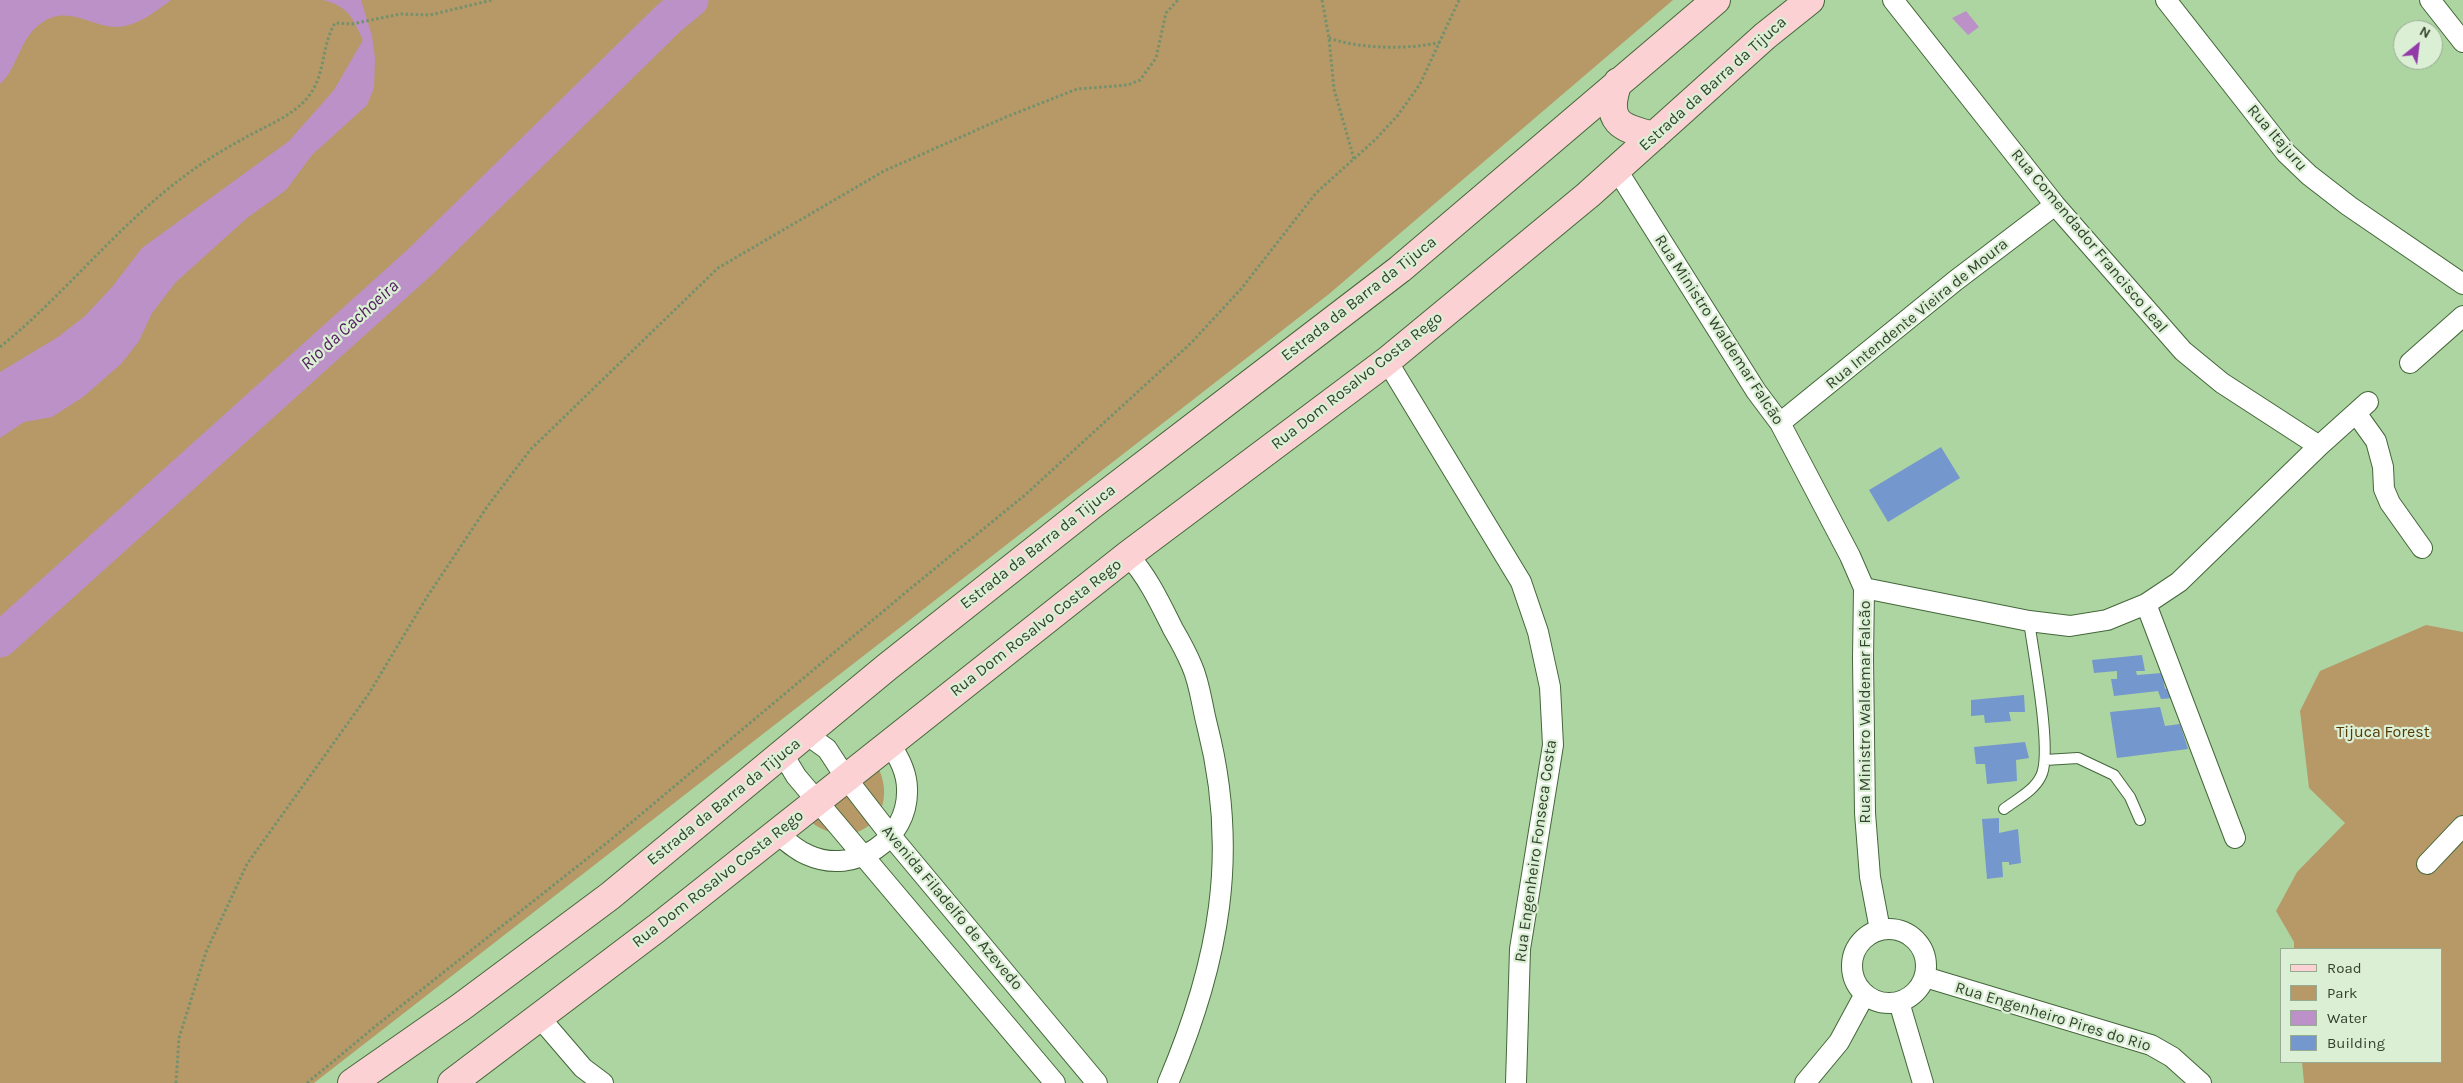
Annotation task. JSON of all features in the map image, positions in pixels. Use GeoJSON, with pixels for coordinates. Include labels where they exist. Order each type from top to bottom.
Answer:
{"type":"FeatureCollection","features":[{"type":"Feature","properties":{"kind":"main road","name":"Estrada da Barra da Tijuca"},"geometry":{"type":"LineString","coordinates":[[352,1083],[461,1007],[610,896],[887,667],[1093,504],[1400,269],[1716,0]]}},
{"type":"Feature","properties":{"kind":"main road","name":"Estrada da Barra da Tijuca"},"geometry":{"type":"LineString","coordinates":[[1617,170],[1765,36],[1810,0]]}},
{"type":"Feature","properties":{"kind":"main road"},"geometry":{"type":"LineString","coordinates":[[1618,82],[1612,102],[1618,120],[1633,132],[1654,136]]}},
{"type":"Feature","properties":{"kind":"main road","name":"Rua Dom Rosalvo Costa Rego"},"geometry":{"type":"LineString","coordinates":[[452,1083],[540,1018],[1128,555],[1387,361],[1617,170]]}},
{"type":"Feature","properties":{"kind":"street","name":"Rua Comendador Francisco Leal"},"geometry":{"type":"LineString","coordinates":[[1894,0],[2055,206],[2183,351],[2222,383],[2319,446]]}},
{"type":"Feature","properties":{"kind":"street","name":"Rua Itajuru"},"geometry":{"type":"LineString","coordinates":[[2166,0],[2286,153],[2309,175],[2373,223],[2463,284]]}},
{"type":"Feature","properties":{"kind":"street"},"geometry":{"type":"LineString","coordinates":[[2430,0],[2463,42]]}},
{"type":"Feature","properties":{"kind":"street","name":"Rua Ministro Waldemar Falcão"},"geometry":{"type":"LineString","coordinates":[[1617,170],[1756,391],[1780,423],[1850,556],[1864,588],[1864,813],[1870,877],[1880,930]]}},
{"type":"Feature","properties":{"kind":"street","name":"Rua Intendente Vieira de Moura"},"geometry":{"type":"LineString","coordinates":[[1780,423],[1955,281],[2055,206]]}},
{"type":"Feature","properties":{"kind":"street"},"geometry":{"type":"LineString","coordinates":[[2410,363],[2463,316]]}},
{"type":"Feature","properties":{"kind":"street","name":"Rua Engenheiro Fonseca Costa"},"geometry":{"type":"LineString","coordinates":[[1387,361],[1521,582],[1538,632],[1550,687],[1553,745],[1520,949],[1516,1083]]}},
{"type":"Feature","properties":{"kind":"street"},"geometry":{"type":"LineString","coordinates":[[1864,588],[2029,621],[2070,626],[2107,620],[2146,604],[2179,582],[2319,446],[2362,408],[2376,441],[2383,467],[2384,488],[2390,504],[2422,548]]}},
{"type":"Feature","properties":{"kind":"street"},"geometry":{"type":"LineString","coordinates":[[1128,555],[1145,574],[1193,668],[1214,750],[1222,799],[1224,848],[1220,903],[1212,953],[1199,1003],[1168,1083]]}},
{"type":"Feature","properties":{"kind":"street"},"geometry":{"type":"LineString","coordinates":[[2146,604],[2235,838]]}},
{"type":"Feature","properties":{"kind":"street","name":"Avenida Filadelfo de Azevedo"},"geometry":{"type":"LineString","coordinates":[[806,734],[827,749],[846,778],[891,836],[1097,1083]]}},
{"type":"Feature","properties":{"kind":"street"},"geometry":{"type":"LineString","coordinates":[[777,832],[808,855],[827,860],[846,860],[864,857],[891,836],[903,814],[907,789],[905,773],[889,743]]}},
{"type":"Feature","properties":{"kind":"street","name":"Avenida Filadelfo de Azevedo"},"geometry":{"type":"LineString","coordinates":[[785,752],[792,770],[817,801],[1055,1083]]}},
{"type":"Feature","properties":{"kind":"street"},"geometry":{"type":"LineString","coordinates":[[2427,864],[2463,826]]}},
{"type":"Feature","properties":{"kind":"street"},"geometry":{"type":"LineString","coordinates":[[1880,930],[1902,931],[1920,945],[1926,966],[1925,977],[1919,988],[1899,1002],[1888,1003],[1876,1000],[1866,994],[1858,985],[1852,964],[1855,952],[1865,939],[1880,930]]}},
{"type":"Feature","properties":{"kind":"street","name":"Rua Engenheiro Pires do Rio"},"geometry":{"type":"LineString","coordinates":[[1925,977],[2151,1045],[2172,1057],[2201,1083]]}},
{"type":"Feature","properties":{"kind":"street"},"geometry":{"type":"LineString","coordinates":[[1805,1083],[1839,1042],[1866,994]]}},
{"type":"Feature","properties":{"kind":"street"},"geometry":{"type":"LineString","coordinates":[[1899,1002],[1924,1083]]}},
{"type":"Feature","properties":{"kind":"street"},"geometry":{"type":"LineString","coordinates":[[540,1018],[583,1068],[603,1083]]}},
{"type":"Feature","properties":{"kind":"lane"},"geometry":{"type":"LineString","coordinates":[[2004,809],[2036,785],[2043,774],[2045,760],[2046,749],[2029,621]]}},
{"type":"Feature","properties":{"kind":"lane"},"geometry":{"type":"LineString","coordinates":[[2045,760],[2078,758],[2114,775],[2130,797],[2140,820]]}},
{"type":"Feature","properties":{"kind":"path"},"geometry":{"type":"LineString","coordinates":[[0,348],[69,285],[126,225],[178,181],[225,149],[300,105],[315,86],[321,72],[331,29],[335,23],[352,24],[401,14],[430,15],[492,0]]}},
{"type":"Feature","properties":{"kind":"path"},"geometry":{"type":"LineString","coordinates":[[176,1083],[179,1038],[206,952],[247,864],[368,695],[427,597],[487,507],[530,450],[718,268],[884,171],[1006,117],[1076,89],[1128,85],[1140,80],[1156,58],[1166,13],[1178,0]]}},
{"type":"Feature","properties":{"kind":"path"},"geometry":{"type":"LineString","coordinates":[[1322,0],[1329,38],[1334,89],[1354,159]]}},
{"type":"Feature","properties":{"kind":"path"},"geometry":{"type":"LineString","coordinates":[[307,1083],[392,1012],[608,842],[1025,495],[1191,343],[1240,289],[1316,193],[1354,159],[1398,115],[1420,84],[1459,0]]}},
{"type":"Feature","properties":{"kind":"path"},"geometry":{"type":"LineString","coordinates":[[1329,38],[1344,43],[1419,48],[1441,42]]}},
{"type":"Feature","properties":{"kind":"green space"},"geometry":{"type":"Polygon","coordinates":[[[0,0],[1673,0],[1329,294],[314,1083],[0,1083],[0,0]]]}},
{"type":"Feature","properties":{"kind":"green space","name":"Tijuca Forest"},"geometry":{"type":"Polygon","coordinates":[[[2426,625],[2463,632],[2463,1083],[2304,1083],[2302,1063],[2443,1063],[2443,948],[2294,948],[2294,942],[2276,911],[2297,872],[2345,823],[2309,788],[2300,711],[2320,671],[2426,625]]]}},
{"type":"Feature","properties":{"kind":"green space"},"geometry":{"type":"Polygon","coordinates":[[[879,769],[884,787],[883,802],[878,816],[869,826],[857,832],[842,834],[827,831],[811,822],[879,769]]]}},
{"type":"Feature","properties":{"kind":"water"},"geometry":{"type":"Polygon","coordinates":[[[0,0],[171,0],[146,18],[124,26],[107,26],[71,16],[53,17],[35,28],[0,84],[0,0]]]}},
{"type":"Feature","properties":{"kind":"water"},"geometry":{"type":"Polygon","coordinates":[[[323,0],[361,0],[372,36],[375,58],[374,88],[367,105],[312,155],[286,190],[247,218],[176,282],[152,313],[139,341],[121,364],[83,397],[52,417],[24,422],[0,438],[0,372],[58,337],[85,316],[112,287],[142,248],[289,141],[334,90],[363,40],[349,14],[339,6],[323,0]]]}},
{"type":"Feature","properties":{"kind":"water"},"geometry":{"type":"Polygon","coordinates":[[[1966,11],[1979,27],[1968,35],[1952,18],[1966,11]]]}},
{"type":"Feature","properties":{"kind":"building"},"geometry":{"type":"Polygon","coordinates":[[[1941,447],[1960,478],[1888,522],[1869,490],[1941,447]]]}},
{"type":"Feature","properties":{"kind":"building"},"geometry":{"type":"Polygon","coordinates":[[[2142,655],[2145,671],[2136,671],[2137,675],[2162,673],[2165,689],[2170,688],[2174,698],[2161,699],[2158,691],[2114,696],[2111,679],[2117,679],[2117,671],[2094,673],[2092,660],[2142,655]]]}},
{"type":"Feature","properties":{"kind":"building"},"geometry":{"type":"Polygon","coordinates":[[[2024,695],[2025,712],[2009,712],[2011,721],[1985,723],[1984,715],[1971,716],[1971,700],[2024,695]]]}},
{"type":"Feature","properties":{"kind":"building"},"geometry":{"type":"Polygon","coordinates":[[[2160,707],[2165,726],[2180,724],[2188,749],[2117,758],[2110,712],[2160,707]]]}},
{"type":"Feature","properties":{"kind":"building"},"geometry":{"type":"Polygon","coordinates":[[[2025,742],[2029,758],[2016,760],[2017,781],[1987,784],[1985,764],[1976,764],[1974,747],[2025,742]]]}},
{"type":"Feature","properties":{"kind":"building"},"geometry":{"type":"Polygon","coordinates":[[[1999,818],[1999,833],[2018,829],[2021,863],[2009,865],[2009,862],[2002,862],[2003,877],[1987,879],[1982,819],[1999,818]]]}},
{"type":"Feature","properties":{"kind":"waterway","name":"Rio da Cachoeira"},"geometry":{"type":"LineString","coordinates":[[0,640],[420,262],[669,18],[691,0]]}}]}
